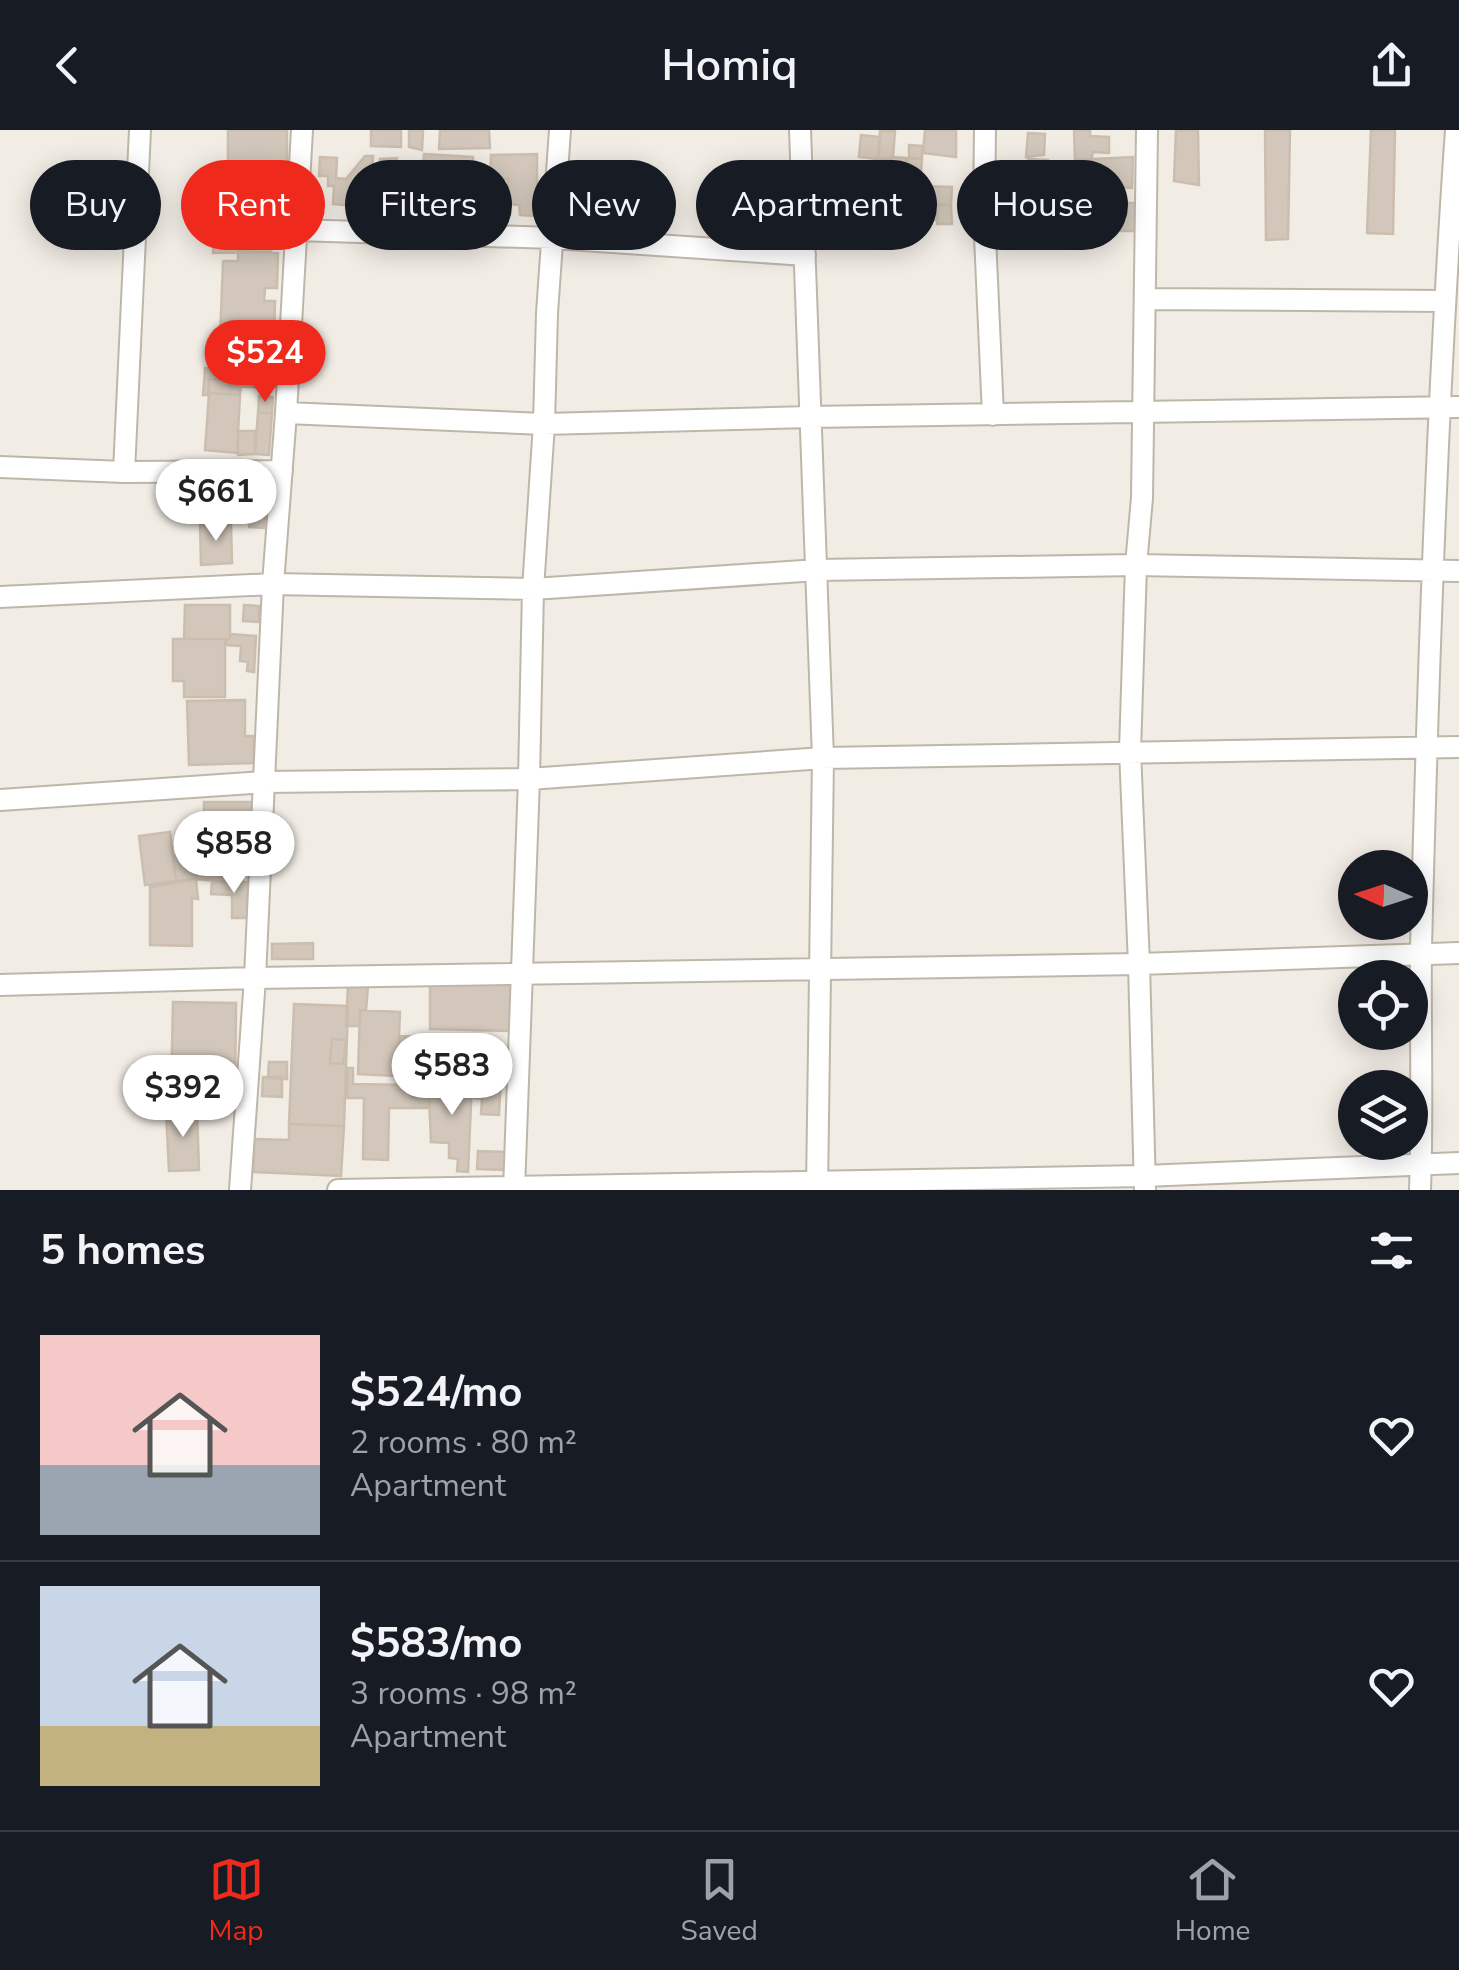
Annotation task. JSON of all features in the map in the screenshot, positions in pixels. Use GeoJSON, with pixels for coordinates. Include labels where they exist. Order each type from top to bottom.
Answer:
{"type":"FeatureCollection","features":[{"type":"Feature","properties":{"kind":"street"},"geometry":{"type":"LineString","coordinates":[[124,472],[140,130]]}},
{"type":"Feature","properties":{"kind":"street"},"geometry":{"type":"LineString","coordinates":[[300,160],[302,130]]}},
{"type":"Feature","properties":{"kind":"street"},"geometry":{"type":"LineString","coordinates":[[558,160],[560,130]]}},
{"type":"Feature","properties":{"kind":"street"},"geometry":{"type":"LineString","coordinates":[[800,130],[823,758],[817,1185]]}},
{"type":"Feature","properties":{"kind":"street"},"geometry":{"type":"LineString","coordinates":[[985,130],[984,214],[993,415]]}},
{"type":"Feature","properties":{"kind":"street"},"geometry":{"type":"LineString","coordinates":[[1144,1183],[1130,751],[1142,498],[1147,130]]}},
{"type":"Feature","properties":{"kind":"street"},"geometry":{"type":"LineString","coordinates":[[1420,1190],[1421,954],[1432,570],[1449,407],[1444,301],[1456,130]]}},
{"type":"Feature","properties":{"kind":"street"},"geometry":{"type":"LineString","coordinates":[[325,231],[532,237]]}},
{"type":"Feature","properties":{"kind":"street"},"geometry":{"type":"LineString","coordinates":[[676,246],[804,254]]}},
{"type":"Feature","properties":{"kind":"street"},"geometry":{"type":"LineString","coordinates":[[240,1190],[295,250]]}},
{"type":"Feature","properties":{"kind":"street"},"geometry":{"type":"LineString","coordinates":[[514,1188],[533,589],[551,250]]}},
{"type":"Feature","properties":{"kind":"street"},"geometry":{"type":"LineString","coordinates":[[1146,299],[1444,301]]}},
{"type":"Feature","properties":{"kind":"street"},"geometry":{"type":"LineString","coordinates":[[286,413],[544,424],[1449,407]]}},
{"type":"Feature","properties":{"kind":"street"},"geometry":{"type":"LineString","coordinates":[[0,467],[124,472],[282,471]]}},
{"type":"Feature","properties":{"kind":"street"},"geometry":{"type":"LineString","coordinates":[[0,597],[274,584],[533,589],[818,570],[1136,565],[1459,570]]}},
{"type":"Feature","properties":{"kind":"street"},"geometry":{"type":"LineString","coordinates":[[0,800],[265,782],[529,779],[823,758],[1459,747]]}},
{"type":"Feature","properties":{"kind":"street"},"geometry":{"type":"LineString","coordinates":[[0,985],[1139,964],[1459,953]]}},
{"type":"Feature","properties":{"kind":"street"},"geometry":{"type":"LineString","coordinates":[[338,1190],[1144,1183],[1459,1163]]}},
{"type":"Feature","properties":{"kind":"building"},"geometry":{"type":"Polygon","coordinates":[[[228,130],[287,130],[287,160],[228,160],[228,130]]]}},
{"type":"Feature","properties":{"kind":"building"},"geometry":{"type":"Polygon","coordinates":[[[371,130],[401,130],[401,147],[371,146],[371,130]]]}},
{"type":"Feature","properties":{"kind":"building"},"geometry":{"type":"Polygon","coordinates":[[[409,130],[423,130],[422,150],[409,147],[409,130]]]}},
{"type":"Feature","properties":{"kind":"building"},"geometry":{"type":"Polygon","coordinates":[[[440,130],[489,130],[490,148],[439,149],[440,130]]]}},
{"type":"Feature","properties":{"kind":"building"},"geometry":{"type":"Polygon","coordinates":[[[925,130],[956,130],[956,157],[923,153],[925,130]]]}},
{"type":"Feature","properties":{"kind":"building"},"geometry":{"type":"Polygon","coordinates":[[[1074,130],[1090,130],[1090,136],[1109,137],[1109,153],[1093,152],[1091,160],[1075,160],[1074,130]]]}},
{"type":"Feature","properties":{"kind":"building"},"geometry":{"type":"Polygon","coordinates":[[[1176,130],[1198,130],[1199,185],[1174,181],[1176,130]]]}},
{"type":"Feature","properties":{"kind":"building"},"geometry":{"type":"Polygon","coordinates":[[[1265,130],[1290,130],[1288,239],[1266,240],[1265,130]]]}},
{"type":"Feature","properties":{"kind":"building"},"geometry":{"type":"Polygon","coordinates":[[[1371,130],[1395,130],[1393,234],[1367,233],[1371,130]]]}},
{"type":"Feature","properties":{"kind":"building"},"geometry":{"type":"Polygon","coordinates":[[[880,131],[895,131],[890,159],[878,159],[880,131]]]}},
{"type":"Feature","properties":{"kind":"building"},"geometry":{"type":"Polygon","coordinates":[[[1028,133],[1045,134],[1044,155],[1026,157],[1028,133]]]}},
{"type":"Feature","properties":{"kind":"building"},"geometry":{"type":"Polygon","coordinates":[[[861,135],[880,137],[878,159],[859,157],[861,135]]]}},
{"type":"Feature","properties":{"kind":"building"},"geometry":{"type":"Polygon","coordinates":[[[909,145],[922,146],[922,159],[909,158],[909,145]]]}},
{"type":"Feature","properties":{"kind":"building"},"geometry":{"type":"Polygon","coordinates":[[[424,154],[473,157],[473,160],[424,160],[424,154]]]}},
{"type":"Feature","properties":{"kind":"building"},"geometry":{"type":"Polygon","coordinates":[[[537,154],[537,160],[532,160],[532,216],[520,215],[519,205],[512,204],[512,160],[491,160],[491,155],[537,154]]]}},
{"type":"Feature","properties":{"kind":"building"},"geometry":{"type":"Polygon","coordinates":[[[320,157],[337,158],[336,178],[345,179],[345,205],[333,204],[334,186],[328,186],[325,160],[320,157]]]}},
{"type":"Feature","properties":{"kind":"building"},"geometry":{"type":"Polygon","coordinates":[[[1133,157],[1132,188],[1128,188],[1128,160],[1075,160],[1133,157]]]}},
{"type":"Feature","properties":{"kind":"building"},"geometry":{"type":"Polygon","coordinates":[[[937,187],[952,187],[951,205],[937,205],[937,187]]]}},
{"type":"Feature","properties":{"kind":"building"},"geometry":{"type":"Polygon","coordinates":[[[1128,203],[1135,203],[1137,231],[1128,231],[1128,203]]]}},
{"type":"Feature","properties":{"kind":"building"},"geometry":{"type":"Polygon","coordinates":[[[937,205],[951,205],[952,224],[937,224],[937,205]]]}},
{"type":"Feature","properties":{"kind":"building"},"geometry":{"type":"Polygon","coordinates":[[[213,250],[271,250],[271,252],[213,253],[213,250]]]}},
{"type":"Feature","properties":{"kind":"building"},"geometry":{"type":"Polygon","coordinates":[[[238,251],[278,253],[277,288],[265,288],[264,301],[275,301],[274,342],[242,341],[242,336],[234,335],[234,341],[220,341],[223,261],[238,261],[238,251]]]}},
{"type":"Feature","properties":{"kind":"building"},"geometry":{"type":"Polygon","coordinates":[[[245,355],[260,355],[259,371],[244,371],[245,355]]]}},
{"type":"Feature","properties":{"kind":"building"},"geometry":{"type":"Polygon","coordinates":[[[231,357],[275,359],[273,388],[229,386],[231,357]]]}},
{"type":"Feature","properties":{"kind":"building"},"geometry":{"type":"Polygon","coordinates":[[[205,368],[231,370],[230,380],[209,379],[208,395],[203,395],[205,368]]]}},
{"type":"Feature","properties":{"kind":"building"},"geometry":{"type":"Polygon","coordinates":[[[209,379],[241,381],[240,395],[209,393],[209,379]]]}},
{"type":"Feature","properties":{"kind":"building"},"geometry":{"type":"Polygon","coordinates":[[[209,393],[240,395],[237,453],[205,450],[209,393]]]}},
{"type":"Feature","properties":{"kind":"building"},"geometry":{"type":"Polygon","coordinates":[[[259,396],[273,397],[272,413],[258,413],[259,396]]]}},
{"type":"Feature","properties":{"kind":"building"},"geometry":{"type":"Polygon","coordinates":[[[258,413],[272,413],[269,455],[255,454],[258,413]]]}},
{"type":"Feature","properties":{"kind":"building"},"geometry":{"type":"Polygon","coordinates":[[[238,431],[255,431],[255,454],[238,455],[238,431]]]}},
{"type":"Feature","properties":{"kind":"building"},"geometry":{"type":"Polygon","coordinates":[[[217,480],[236,481],[235,497],[216,497],[217,480]]]}},
{"type":"Feature","properties":{"kind":"building"},"geometry":{"type":"Polygon","coordinates":[[[236,481],[250,481],[249,514],[234,514],[236,481]]]}},
{"type":"Feature","properties":{"kind":"building"},"geometry":{"type":"Polygon","coordinates":[[[250,481],[266,482],[266,495],[250,496],[250,481]]]}},
{"type":"Feature","properties":{"kind":"building"},"geometry":{"type":"Polygon","coordinates":[[[250,505],[266,506],[264,528],[249,527],[250,505]]]}},
{"type":"Feature","properties":{"kind":"building"},"geometry":{"type":"Polygon","coordinates":[[[231,524],[232,563],[201,565],[200,525],[231,524]]]}},
{"type":"Feature","properties":{"kind":"building"},"geometry":{"type":"Polygon","coordinates":[[[185,605],[230,605],[230,639],[184,639],[185,605]]]}},
{"type":"Feature","properties":{"kind":"building"},"geometry":{"type":"Polygon","coordinates":[[[244,605],[259,606],[259,622],[243,621],[244,605]]]}},
{"type":"Feature","properties":{"kind":"building"},"geometry":{"type":"Polygon","coordinates":[[[230,634],[256,636],[254,672],[247,671],[248,662],[240,661],[241,646],[225,645],[230,634]]]}},
{"type":"Feature","properties":{"kind":"building"},"geometry":{"type":"Polygon","coordinates":[[[173,639],[225,639],[225,697],[184,697],[184,681],[173,681],[173,639]]]}},
{"type":"Feature","properties":{"kind":"building"},"geometry":{"type":"Polygon","coordinates":[[[245,700],[245,736],[254,736],[254,763],[189,765],[187,701],[245,700]]]}},
{"type":"Feature","properties":{"kind":"building"},"geometry":{"type":"Polygon","coordinates":[[[204,802],[255,802],[254,831],[204,830],[204,802]]]}},
{"type":"Feature","properties":{"kind":"building"},"geometry":{"type":"Polygon","coordinates":[[[226,831],[227,882],[196,879],[195,832],[226,831]]]}},
{"type":"Feature","properties":{"kind":"building"},"geometry":{"type":"Polygon","coordinates":[[[170,832],[176,881],[145,885],[139,836],[170,832]]]}},
{"type":"Feature","properties":{"kind":"building"},"geometry":{"type":"Polygon","coordinates":[[[193,853],[196,879],[176,881],[173,856],[193,853]]]}},
{"type":"Feature","properties":{"kind":"building"},"geometry":{"type":"Polygon","coordinates":[[[196,879],[198,899],[192,898],[192,946],[150,945],[150,887],[196,879]]]}},
{"type":"Feature","properties":{"kind":"building"},"geometry":{"type":"Polygon","coordinates":[[[212,882],[248,882],[247,918],[232,918],[232,895],[211,894],[212,882]]]}},
{"type":"Feature","properties":{"kind":"building"},"geometry":{"type":"Polygon","coordinates":[[[313,943],[313,959],[272,959],[272,944],[313,943]]]}},
{"type":"Feature","properties":{"kind":"building"},"geometry":{"type":"Polygon","coordinates":[[[430,981],[511,983],[510,1031],[430,1029],[430,981]]]}},
{"type":"Feature","properties":{"kind":"building"},"geometry":{"type":"Polygon","coordinates":[[[348,985],[368,986],[366,1010],[360,1010],[360,1026],[346,1026],[348,985]]]}},
{"type":"Feature","properties":{"kind":"building"},"geometry":{"type":"Polygon","coordinates":[[[173,1002],[236,1003],[235,1092],[171,1092],[173,1002]]]}},
{"type":"Feature","properties":{"kind":"building"},"geometry":{"type":"Polygon","coordinates":[[[294,1004],[348,1006],[344,1126],[289,1124],[294,1004]]]}},
{"type":"Feature","properties":{"kind":"building"},"geometry":{"type":"Polygon","coordinates":[[[360,1010],[400,1012],[398,1060],[417,1061],[416,1077],[358,1074],[360,1010]]]}},
{"type":"Feature","properties":{"kind":"building"},"geometry":{"type":"Polygon","coordinates":[[[400,1036],[419,1037],[417,1061],[398,1060],[400,1036]]]}},
{"type":"Feature","properties":{"kind":"building"},"geometry":{"type":"Polygon","coordinates":[[[474,1036],[475,1054],[497,1054],[498,1069],[435,1071],[434,1037],[474,1036]]]}},
{"type":"Feature","properties":{"kind":"building"},"geometry":{"type":"Polygon","coordinates":[[[332,1039],[346,1040],[343,1064],[330,1063],[332,1039]]]}},
{"type":"Feature","properties":{"kind":"building"},"geometry":{"type":"Polygon","coordinates":[[[269,1062],[287,1062],[287,1079],[268,1078],[269,1062]]]}},
{"type":"Feature","properties":{"kind":"building"},"geometry":{"type":"Polygon","coordinates":[[[348,1068],[353,1068],[353,1084],[411,1085],[411,1097],[429,1097],[429,1108],[389,1108],[388,1160],[363,1159],[364,1098],[347,1098],[348,1068]]]}},
{"type":"Feature","properties":{"kind":"building"},"geometry":{"type":"Polygon","coordinates":[[[476,1071],[501,1073],[499,1115],[481,1114],[482,1099],[474,1098],[476,1071]]]}},
{"type":"Feature","properties":{"kind":"building"},"geometry":{"type":"Polygon","coordinates":[[[263,1077],[282,1077],[282,1097],[262,1096],[263,1077]]]}},
{"type":"Feature","properties":{"kind":"building"},"geometry":{"type":"Polygon","coordinates":[[[434,1080],[472,1082],[468,1172],[457,1171],[458,1159],[449,1158],[449,1143],[431,1142],[429,1097],[434,1080]]]}},
{"type":"Feature","properties":{"kind":"building"},"geometry":{"type":"Polygon","coordinates":[[[197,1110],[199,1170],[169,1171],[166,1111],[197,1110]]]}},
{"type":"Feature","properties":{"kind":"building"},"geometry":{"type":"Polygon","coordinates":[[[289,1124],[344,1126],[341,1176],[253,1172],[254,1139],[289,1140],[289,1124]]]}},
{"type":"Feature","properties":{"kind":"building"},"geometry":{"type":"Polygon","coordinates":[[[478,1151],[505,1152],[505,1170],[477,1169],[478,1151]]]}}]}
